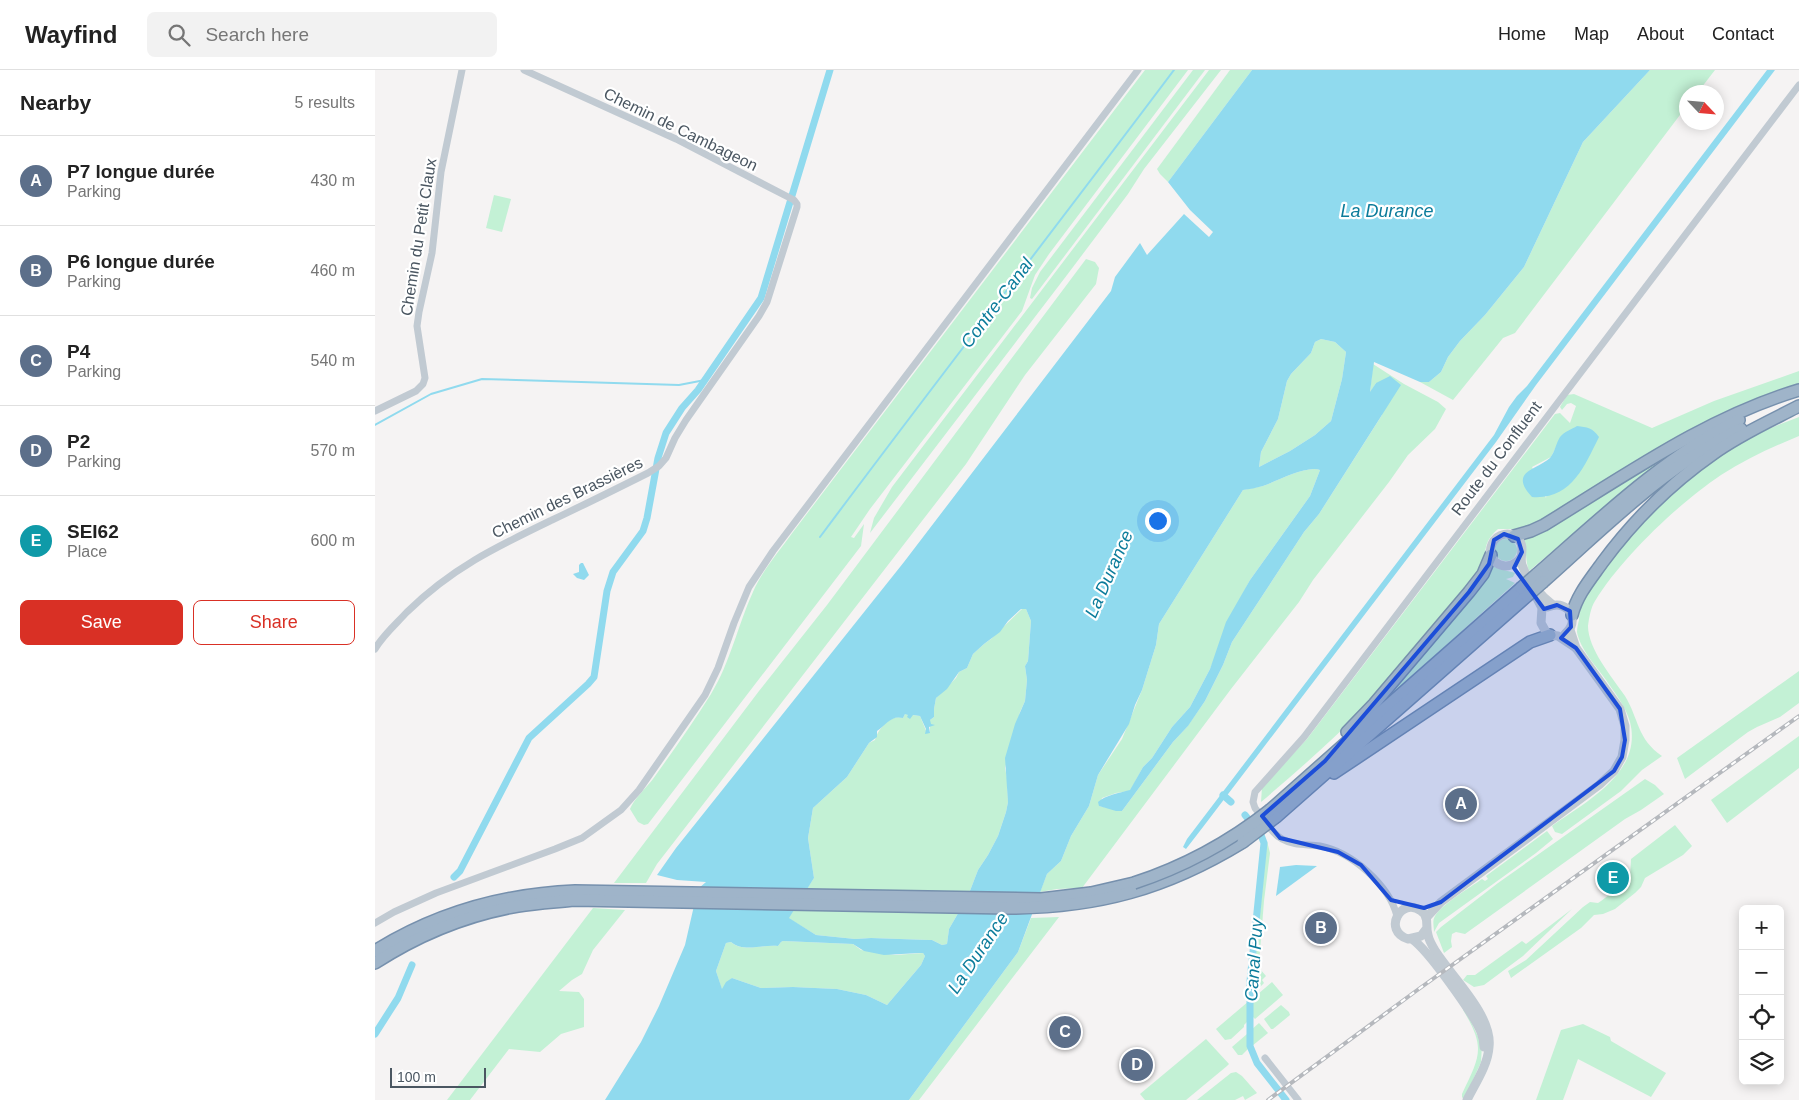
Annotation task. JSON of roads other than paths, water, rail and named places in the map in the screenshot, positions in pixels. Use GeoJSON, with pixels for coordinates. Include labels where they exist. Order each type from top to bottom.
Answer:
{"type":"FeatureCollection","features":[{"type":"Feature","properties":{"kind":"highway"},"geometry":{"type":"LineString","coordinates":[[1515,536],[1544,525],[1707,426],[1747,408],[1799,390]]}},
{"type":"Feature","properties":{"kind":"highway"},"geometry":{"type":"LineString","coordinates":[[1540,578],[1645,480],[1686,450],[1748,415],[1799,396]]}},
{"type":"Feature","properties":{"kind":"highway"},"geometry":{"type":"LineString","coordinates":[[1297,797],[1524,592],[1640,496],[1677,468],[1726,436],[1758,421],[1799,406]]}},
{"type":"Feature","properties":{"kind":"highway"},"geometry":{"type":"LineString","coordinates":[[1572,615],[1578,598],[1615,545],[1655,502],[1713,454],[1742,436],[1799,406]]}},
{"type":"Feature","properties":{"kind":"highway"},"geometry":{"type":"LineString","coordinates":[[1325,760],[1341,738],[1374,704],[1469,592],[1483,574],[1491,555]]}},
{"type":"Feature","properties":{"kind":"highway"},"geometry":{"type":"LineString","coordinates":[[1273,813],[1325,760],[1524,592]]}},
{"type":"Feature","properties":{"kind":"highway"},"geometry":{"type":"LineString","coordinates":[[375,951],[422,925],[471,907],[532,894],[1023,899],[1064,897],[1113,889],[1158,875],[1215,849],[1273,813],[1530,642],[1554,636]]}},
{"type":"Feature","properties":{"kind":"highway"},"geometry":{"type":"LineString","coordinates":[[375,963],[407,944],[451,924],[494,911],[575,895]]}},
{"type":"Feature","properties":{"kind":"street","name":"Chemin du Petit Claux"},"geometry":{"type":"LineString","coordinates":[[375,411],[416,391],[423,384],[425,378],[417,326],[432,253],[441,172],[462,70]]}},
{"type":"Feature","properties":{"kind":"street","name":"Chemin de Cambageon"},"geometry":{"type":"LineString","coordinates":[[524,70],[676,139],[793,200]]}},
{"type":"Feature","properties":{"kind":"street"},"geometry":{"type":"LineString","coordinates":[[375,923],[436,893],[582,838],[621,810],[633,797],[705,695],[718,668],[733,623],[749,588],[773,551],[1138,70]]}},
{"type":"Feature","properties":{"kind":"street","name":"Route du Confluent"},"geometry":{"type":"LineString","coordinates":[[1391,900],[1367,872],[1347,856],[1319,846],[1292,843],[1280,838],[1255,808],[1254,796],[1257,789],[1305,737],[1799,84]]}},
{"type":"Feature","properties":{"kind":"street","name":"Chemin des Brassières"},"geometry":{"type":"LineString","coordinates":[[375,649],[413,606],[464,565],[502,544],[656,468],[666,458],[685,420],[767,302],[793,200]]}},
{"type":"Feature","properties":{"kind":"street"},"geometry":{"type":"LineString","coordinates":[[1467,1100],[1482,1069],[1489,1047],[1487,1029],[1476,1009],[1436,952],[1427,934],[1427,918],[1441,902],[1614,772],[1622,757],[1625,740],[1625,726],[1620,709],[1576,648],[1570,630],[1572,615],[1570,611],[1562,606],[1553,605],[1545,599],[1521,564],[1521,556],[1521,543],[1515,536],[1504,534],[1491,544],[1491,555],[1501,566],[1515,564],[1521,556]]}},
{"type":"Feature","properties":{"kind":"street"},"geometry":{"type":"LineString","coordinates":[[1511,566],[1536,595],[1543,613],[1541,623],[1546,632],[1576,648]]}},
{"type":"Feature","properties":{"kind":"street"},"geometry":{"type":"LineString","coordinates":[[1543,613],[1553,605]]}},
{"type":"Feature","properties":{"kind":"street"},"geometry":{"type":"LineString","coordinates":[[1554,636],[1570,630]]}},
{"type":"Feature","properties":{"kind":"street"},"geometry":{"type":"LineString","coordinates":[[1391,900],[1402,906],[1414,908],[1427,918]]}},
{"type":"Feature","properties":{"kind":"street"},"geometry":{"type":"LineString","coordinates":[[1391,900],[1397,916],[1395,924],[1398,933],[1405,938],[1412,939],[1421,936],[1427,928]]}},
{"type":"Feature","properties":{"kind":"street"},"geometry":{"type":"LineString","coordinates":[[1397,916],[1405,909],[1441,902]]}},
{"type":"Feature","properties":{"kind":"street"},"geometry":{"type":"LineString","coordinates":[[1412,939],[1425,952],[1480,1030],[1484,1042],[1482,1069]]}},
{"type":"Feature","properties":{"kind":"street"},"geometry":{"type":"LineString","coordinates":[[1265,1058],[1298,1100]]}},
{"type":"Feature","properties":{"kind":"water","name":"La Durance"},"geometry":{"type":"Polygon","coordinates":[[[1252,70],[1650,70],[1583,142],[1524,267],[1485,315],[1460,341],[1448,357],[1441,372],[1429,382],[1420,382],[1374,362],[1370,392],[1376,383],[1390,376],[1401,385],[1319,514],[1304,532],[1232,642],[1205,701],[1188,726],[1173,742],[1122,811],[1099,806],[1098,802],[1105,798],[1130,790],[1143,767],[1152,758],[1172,727],[1190,707],[1210,669],[1226,622],[1250,580],[1310,496],[1320,470],[1314,469],[1300,472],[1263,486],[1243,490],[1159,624],[1156,645],[1129,724],[1098,775],[1089,806],[1071,836],[1061,861],[1047,874],[1018,952],[909,1100],[605,1100],[641,1042],[659,1006],[685,945],[699,888],[706,882],[677,880],[657,875],[676,848],[904,562],[1111,291],[1115,277],[1140,243],[1147,255],[1184,214],[1209,237],[1213,232],[1190,210],[1168,182],[1252,70]],[[1321,339],[1315,342],[1311,353],[1291,374],[1287,381],[1278,419],[1261,452],[1259,467],[1290,451],[1315,435],[1331,421],[1342,379],[1346,352],[1335,342],[1321,339]],[[1021,609],[1008,621],[1000,632],[973,654],[967,668],[959,672],[947,689],[936,698],[934,717],[930,720],[931,724],[935,725],[929,727],[930,733],[925,734],[926,729],[920,716],[913,715],[910,719],[905,714],[903,718],[899,717],[889,721],[877,731],[877,737],[869,743],[847,777],[813,808],[808,838],[814,878],[789,918],[816,935],[855,939],[932,940],[942,945],[947,944],[949,929],[968,896],[978,870],[998,836],[1008,802],[1005,758],[1015,724],[1025,701],[1027,680],[1025,666],[1028,661],[1031,621],[1026,609],[1021,609]],[[731,942],[726,943],[716,971],[722,989],[726,982],[732,978],[761,988],[837,989],[866,995],[887,1005],[921,965],[925,956],[923,953],[884,955],[864,951],[853,944],[781,942],[778,946],[748,948],[731,942]]]}},
{"type":"Feature","properties":{"kind":"water"},"geometry":{"type":"Polygon","coordinates":[[[1767,70],[1775,70],[1536,385],[1496,442],[1203,827],[1186,849],[1183,847],[1187,839],[1494,435],[1517,396],[1527,386],[1721,130],[1724,130],[1724,127],[1767,70]]]}},
{"type":"Feature","properties":{"kind":"water"},"geometry":{"type":"Polygon","coordinates":[[[1577,426],[1589,428],[1599,437],[1588,459],[1575,479],[1566,487],[1557,493],[1545,497],[1532,497],[1525,488],[1524,476],[1527,472],[1550,458],[1560,437],[1577,426]]]}},
{"type":"Feature","properties":{"kind":"water"},"geometry":{"type":"Polygon","coordinates":[[[583,563],[589,575],[584,580],[577,578],[573,574],[579,572],[579,565],[583,563]]]}},
{"type":"Feature","properties":{"kind":"water"},"geometry":{"type":"Polygon","coordinates":[[[1296,865],[1317,866],[1276,896],[1280,867],[1296,865]]]}},
{"type":"Feature","properties":{"kind":"waterway"},"geometry":{"type":"LineString","coordinates":[[454,877],[460,871],[529,738],[594,677],[607,591],[613,572],[643,531],[658,458],[666,433],[761,298],[830,70]]}},
{"type":"Feature","properties":{"kind":"waterway","name":"Contre-Canal"},"geometry":{"type":"LineString","coordinates":[[820,537],[1174,70]]}},
{"type":"Feature","properties":{"kind":"waterway"},"geometry":{"type":"LineString","coordinates":[[375,425],[431,394],[482,379],[679,385],[705,380]]}},
{"type":"Feature","properties":{"kind":"waterway","name":"Canal Puy"},"geometry":{"type":"LineString","coordinates":[[1223,795],[1231,802]]}},
{"type":"Feature","properties":{"kind":"waterway","name":"Canal Puy"},"geometry":{"type":"LineString","coordinates":[[1245,815],[1261,835],[1264,843],[1250,981],[1250,1046],[1257,1063],[1286,1100]]}},
{"type":"Feature","properties":{"kind":"waterway"},"geometry":{"type":"LineString","coordinates":[[375,1034],[398,998],[412,965]]}},
{"type":"Feature","properties":{"kind":"railway"},"geometry":{"type":"LineString","coordinates":[[1268,1100],[1416,991],[1799,716]]}},
{"type":"Feature","properties":{"kind":"place","name":"P7 longue durée"},"geometry":{"type":"Point","coordinates":[1461,804]}},
{"type":"Feature","properties":{"kind":"place","name":"SEI62"},"geometry":{"type":"Point","coordinates":[1613,878]}},
{"type":"Feature","properties":{"kind":"place","name":"P6 longue durée"},"geometry":{"type":"Point","coordinates":[1321,928]}},
{"type":"Feature","properties":{"kind":"place","name":"P4"},"geometry":{"type":"Point","coordinates":[1065,1032]}},
{"type":"Feature","properties":{"kind":"place","name":"P2"},"geometry":{"type":"Point","coordinates":[1137,1065]}}]}
